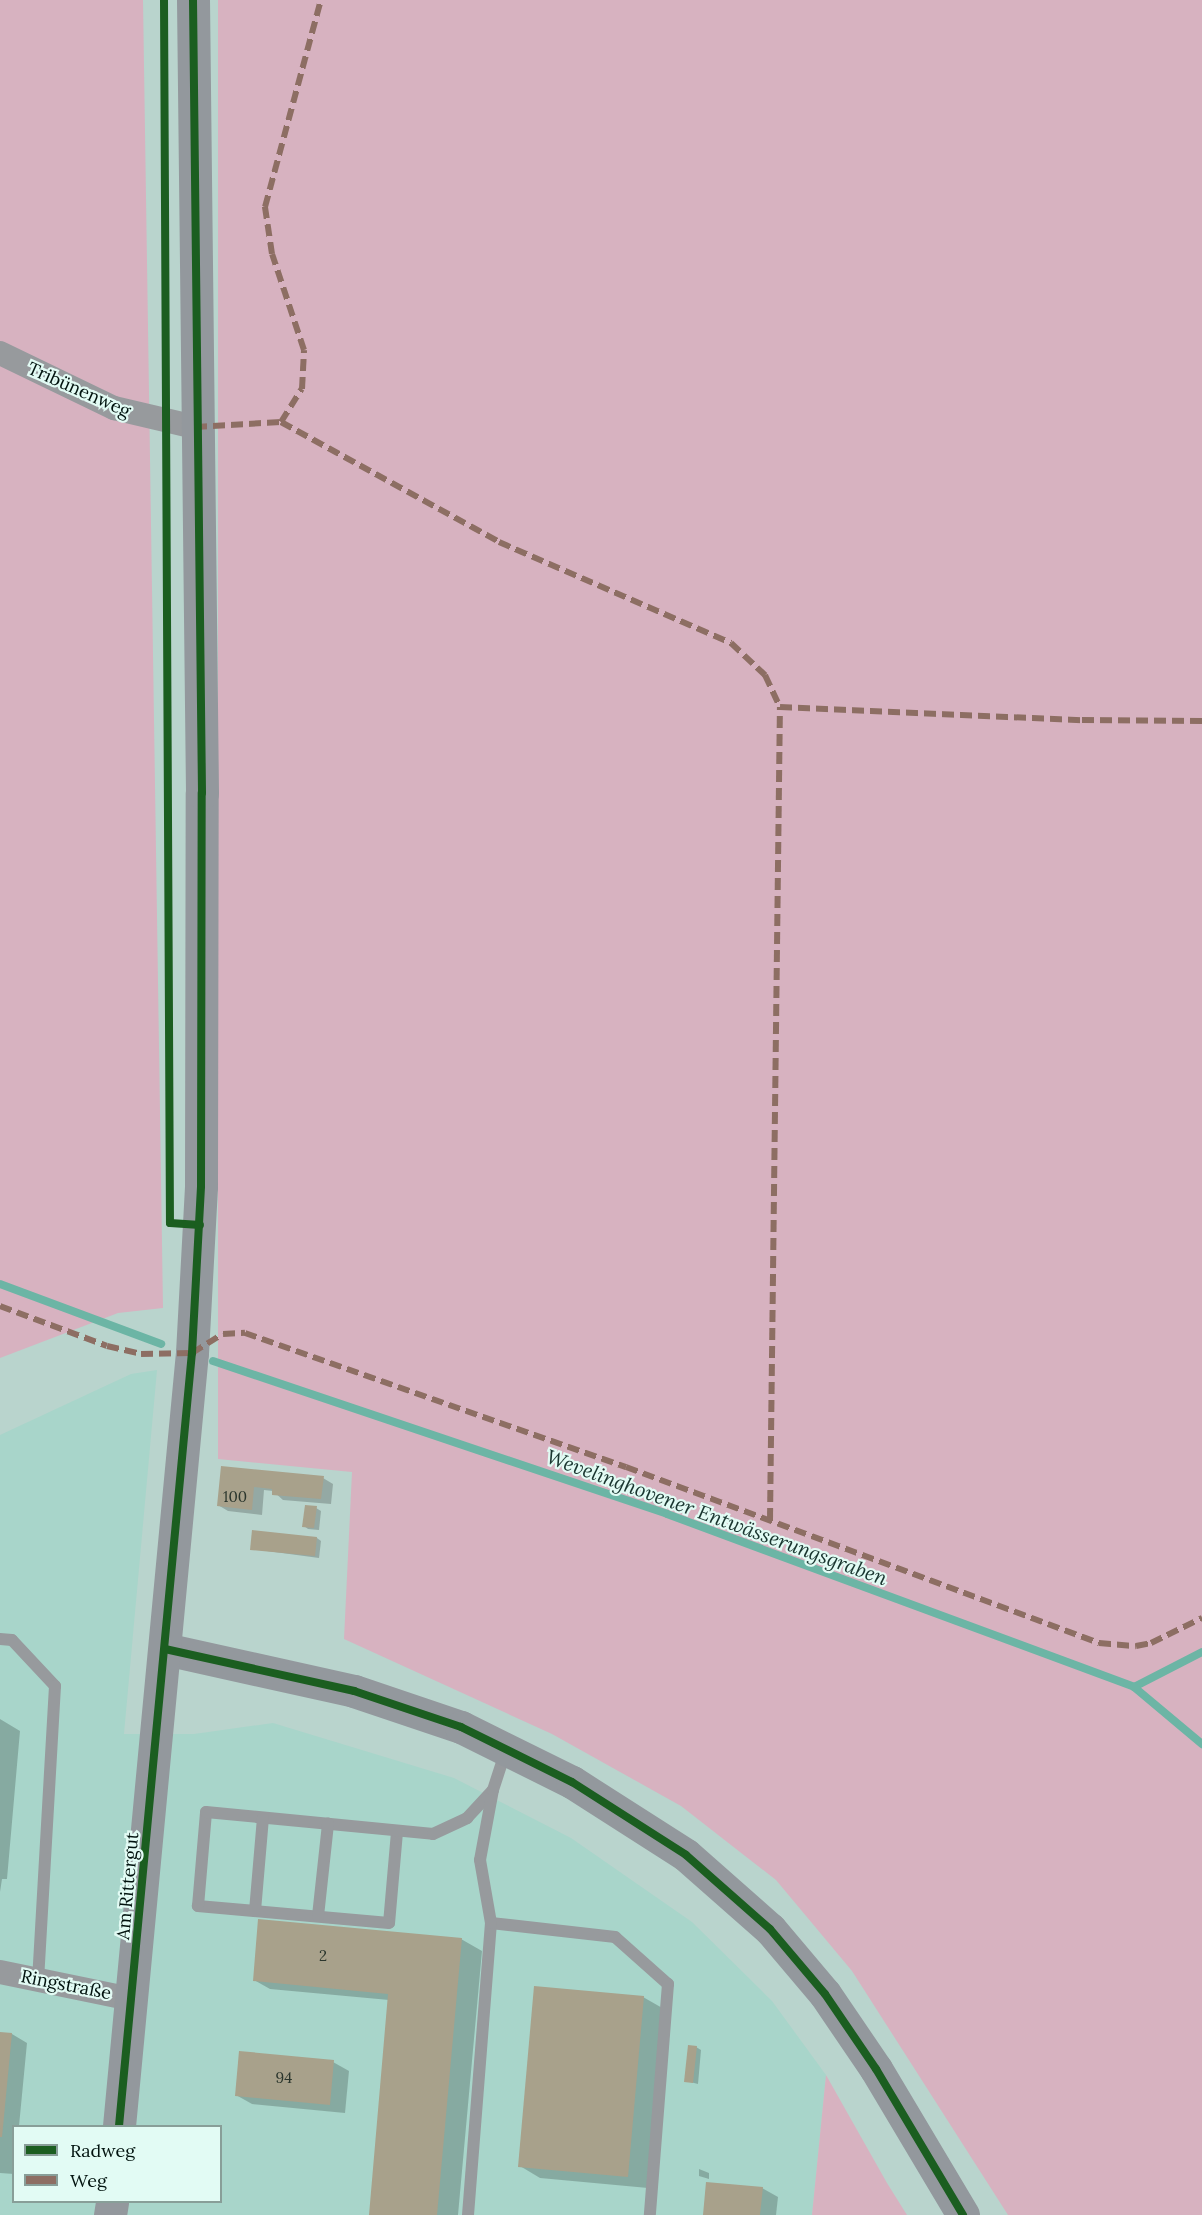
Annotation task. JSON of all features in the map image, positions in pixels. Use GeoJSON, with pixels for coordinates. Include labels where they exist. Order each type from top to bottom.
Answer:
{"type":"FeatureCollection","features":[{"type":"Feature","properties":{"kind":"street","name":"Am Rittergut"},"geometry":{"type":"LineString","coordinates":[[119,2125],[192,1353],[201,1176],[202,793],[195,427],[193,0]]}},
{"type":"Feature","properties":{"kind":"street","name":"Tribünenweg"},"geometry":{"type":"LineString","coordinates":[[0,353],[114,408],[195,427]]}},
{"type":"Feature","properties":{"kind":"street"},"geometry":{"type":"LineString","coordinates":[[165,1649],[354,1691],[437,1717],[507,1748],[572,1782],[664,1840],[728,1888],[770,1929],[860,2043],[963,2215]]}},
{"type":"Feature","properties":{"kind":"street","name":"Ringstraße"},"geometry":{"type":"LineString","coordinates":[[0,1972],[132,1999]]}},
{"type":"Feature","properties":{"kind":"lane"},"geometry":{"type":"LineString","coordinates":[[0,1639],[12,1640],[55,1686],[38,1979]]}},
{"type":"Feature","properties":{"kind":"lane"},"geometry":{"type":"LineString","coordinates":[[468,2215],[491,1923],[480,1860],[493,1790],[507,1748]]}},
{"type":"Feature","properties":{"kind":"lane"},"geometry":{"type":"LineString","coordinates":[[398,1832],[389,1923],[198,1906],[206,1812],[421,1834],[446,1830],[467,1818],[493,1790]]}},
{"type":"Feature","properties":{"kind":"lane"},"geometry":{"type":"LineString","coordinates":[[255,1911],[263,1818]]}},
{"type":"Feature","properties":{"kind":"lane"},"geometry":{"type":"LineString","coordinates":[[318,1916],[328,1824]]}},
{"type":"Feature","properties":{"kind":"lane"},"geometry":{"type":"LineString","coordinates":[[491,1923],[615,1937],[668,1984],[650,2215]]}},
{"type":"Feature","properties":{"kind":"shaded area"},"geometry":{"type":"Polygon","coordinates":[[[0,0],[143,0],[163,1308],[118,1313],[0,1358],[0,0]]]}},
{"type":"Feature","properties":{"kind":"shaded area"},"geometry":{"type":"Polygon","coordinates":[[[218,0],[1202,0],[1202,2215],[1008,2215],[852,1971],[776,1880],[681,1806],[552,1734],[344,1639],[352,1472],[218,1459],[218,0]]]}},
{"type":"Feature","properties":{"kind":"shaded area"},"geometry":{"type":"Polygon","coordinates":[[[157,1370],[124,1734],[194,1734],[273,1723],[454,1778],[571,1838],[692,1922],[772,2001],[826,2075],[812,2215],[0,2215],[0,1435],[131,1374],[157,1370]]]}},
{"type":"Feature","properties":{"kind":"shaded area"},"geometry":{"type":"Polygon","coordinates":[[[826,2075],[887,2183],[907,2215],[812,2215],[826,2075]]]}},
{"type":"Feature","properties":{"kind":"building"},"geometry":{"type":"Polygon","coordinates":[[[221,1466],[324,1476],[321,1499],[272,1495],[272,1489],[254,1487],[252,1510],[217,1506],[221,1466]]]}},
{"type":"Feature","properties":{"kind":"building"},"geometry":{"type":"Polygon","coordinates":[[[305,1505],[317,1506],[314,1528],[302,1527],[305,1505]]]}},
{"type":"Feature","properties":{"kind":"building"},"geometry":{"type":"Polygon","coordinates":[[[252,1530],[317,1537],[315,1556],[250,1550],[252,1530]]]}},
{"type":"Feature","properties":{"kind":"building"},"geometry":{"type":"Polygon","coordinates":[[[258,1919],[462,1938],[437,2215],[369,2215],[388,1994],[253,1981],[258,1919]]]}},
{"type":"Feature","properties":{"kind":"building"},"geometry":{"type":"Polygon","coordinates":[[[534,1986],[644,1996],[628,2177],[518,2167],[534,1986]]]}},
{"type":"Feature","properties":{"kind":"building"},"geometry":{"type":"Polygon","coordinates":[[[0,2032],[12,2033],[2,2137],[0,2137],[0,2032]]]}},
{"type":"Feature","properties":{"kind":"building"},"geometry":{"type":"Polygon","coordinates":[[[688,2045],[697,2046],[693,2083],[684,2082],[688,2045]]]}},
{"type":"Feature","properties":{"kind":"building"},"geometry":{"type":"Polygon","coordinates":[[[239,2051],[334,2060],[330,2105],[235,2096],[239,2051]]]}},
{"type":"Feature","properties":{"kind":"building"},"geometry":{"type":"Polygon","coordinates":[[[706,2182],[763,2187],[760,2215],[703,2215],[706,2182]]]}},
{"type":"Feature","properties":{"kind":"waterway","name":"Wevelinghovener Entwässerungsgraben"},"geometry":{"type":"LineString","coordinates":[[0,1284],[161,1344]]}},
{"type":"Feature","properties":{"kind":"waterway","name":"Wevelinghovener Entwässerungsgraben"},"geometry":{"type":"LineString","coordinates":[[213,1361],[667,1514],[1134,1687],[1202,1652]]}},
{"type":"Feature","properties":{"kind":"waterway"},"geometry":{"type":"LineString","coordinates":[[1134,1687],[1202,1744]]}},
{"type":"Feature","properties":{"kind":"marked path"},"geometry":{"type":"LineString","coordinates":[[281,422],[302,389],[304,350],[272,254],[265,207],[321,0]]}},
{"type":"Feature","properties":{"kind":"marked path"},"geometry":{"type":"LineString","coordinates":[[195,427],[281,422],[499,542],[731,643],[765,675],[780,707],[1082,720],[1202,721]]}},
{"type":"Feature","properties":{"kind":"marked path"},"geometry":{"type":"LineString","coordinates":[[770,1520],[780,707]]}},
{"type":"Feature","properties":{"kind":"marked path"},"geometry":{"type":"LineString","coordinates":[[0,1306],[107,1346],[141,1354],[192,1353],[223,1334],[245,1333],[626,1467],[1099,1643],[1136,1646],[1151,1643],[1202,1618]]}},
{"type":"Feature","properties":{"kind":"cycle path"},"geometry":{"type":"LineString","coordinates":[[164,0],[170,1223],[200,1225]]}},
{"type":"Feature","properties":{"kind":"cycle path"},"geometry":{"type":"LineString","coordinates":[[119,2125],[192,1353],[201,1186],[202,793],[193,0]]}},
{"type":"Feature","properties":{"kind":"cycle path"},"geometry":{"type":"LineString","coordinates":[[165,1649],[354,1691],[461,1727],[572,1782],[686,1855],[770,1929],[825,1994],[876,2069],[963,2215]]}}]}
